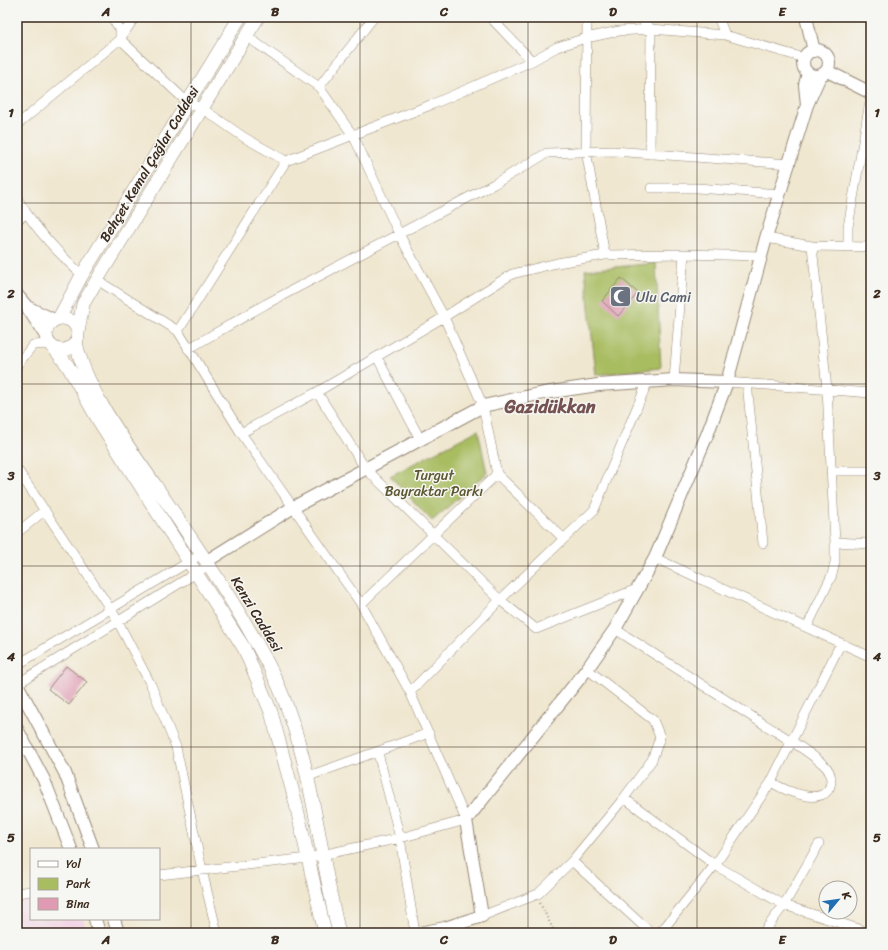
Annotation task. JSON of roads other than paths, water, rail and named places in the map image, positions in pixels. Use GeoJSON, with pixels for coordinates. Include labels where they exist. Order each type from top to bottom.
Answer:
{"type":"FeatureCollection","features":[{"type":"Feature","properties":{"kind":"main road","name":"Behçet Kemal Çağlar Caddesi"},"geometry":{"type":"LineString","coordinates":[[56,319],[240,17]]}},
{"type":"Feature","properties":{"kind":"main road","name":"Behçet Kemal Çağlar Caddesi"},"geometry":{"type":"LineString","coordinates":[[77,337],[83,304],[258,17]]}},
{"type":"Feature","properties":{"kind":"main road"},"geometry":{"type":"LineString","coordinates":[[56,319],[69,319],[76,327],[77,337],[73,346],[63,350],[49,342],[47,328],[56,319]]}},
{"type":"Feature","properties":{"kind":"main road","name":"Kenzi Caddesi"},"geometry":{"type":"LineString","coordinates":[[77,337],[79,358],[114,425],[206,560],[269,667],[297,735],[324,855],[339,933]]}},
{"type":"Feature","properties":{"kind":"main road","name":"Kenzi Caddesi"},"geometry":{"type":"LineString","coordinates":[[49,342],[68,366],[99,421],[190,561],[244,648],[271,712],[295,800],[325,933]]}},
{"type":"Feature","properties":{"kind":"street"},"geometry":{"type":"LineString","coordinates":[[111,17],[120,29],[120,39],[188,102],[202,108],[245,138],[286,161]]}},
{"type":"Feature","properties":{"kind":"street"},"geometry":{"type":"LineString","coordinates":[[17,124],[120,39],[135,17]]}},
{"type":"Feature","properties":{"kind":"street"},"geometry":{"type":"LineString","coordinates":[[319,87],[374,17]]}},
{"type":"Feature","properties":{"kind":"street"},"geometry":{"type":"LineString","coordinates":[[490,17],[532,61]]}},
{"type":"Feature","properties":{"kind":"street"},"geometry":{"type":"LineString","coordinates":[[587,17],[586,151],[604,255]]}},
{"type":"Feature","properties":{"kind":"street"},"geometry":{"type":"LineString","coordinates":[[638,17],[651,29],[650,154]]}},
{"type":"Feature","properties":{"kind":"street"},"geometry":{"type":"LineString","coordinates":[[718,17],[725,35]]}},
{"type":"Feature","properties":{"kind":"street"},"geometry":{"type":"LineString","coordinates":[[806,17],[809,54],[804,66],[808,73],[811,76],[824,73],[871,93]]}},
{"type":"Feature","properties":{"kind":"street"},"geometry":{"type":"LineString","coordinates":[[160,875],[308,858],[400,838],[466,820],[587,670],[615,629],[655,558],[707,435],[727,382],[766,238],[807,105],[824,73],[828,58],[822,52],[809,54],[725,35],[651,29],[619,31],[586,38],[557,47],[532,61],[433,104],[286,161],[178,331]]}},
{"type":"Feature","properties":{"kind":"street"},"geometry":{"type":"LineString","coordinates":[[246,36],[319,87],[353,135],[399,234],[444,317],[484,406],[497,474],[563,538]]}},
{"type":"Feature","properties":{"kind":"street"},"geometry":{"type":"LineString","coordinates":[[807,105],[805,85],[808,73]]}},
{"type":"Feature","properties":{"kind":"street"},"geometry":{"type":"LineString","coordinates":[[848,246],[848,227],[871,96]]}},
{"type":"Feature","properties":{"kind":"street"},"geometry":{"type":"LineString","coordinates":[[188,349],[266,304],[494,184],[547,154],[586,151],[790,164]]}},
{"type":"Feature","properties":{"kind":"street"},"geometry":{"type":"LineString","coordinates":[[651,188],[697,188],[780,194]]}},
{"type":"Feature","properties":{"kind":"street"},"geometry":{"type":"LineString","coordinates":[[17,198],[26,214],[54,249],[82,275]]}},
{"type":"Feature","properties":{"kind":"street"},"geometry":{"type":"LineString","coordinates":[[17,220],[26,214]]}},
{"type":"Feature","properties":{"kind":"street"},"geometry":{"type":"LineString","coordinates":[[766,238],[812,246],[871,247]]}},
{"type":"Feature","properties":{"kind":"street"},"geometry":{"type":"LineString","coordinates":[[808,627],[832,575],[835,562],[832,471],[827,389],[812,246]]}},
{"type":"Feature","properties":{"kind":"street"},"geometry":{"type":"LineString","coordinates":[[674,380],[684,254]]}},
{"type":"Feature","properties":{"kind":"street"},"geometry":{"type":"LineString","coordinates":[[241,433],[317,392],[377,357],[512,274],[557,263],[604,255],[684,254],[762,256]]}},
{"type":"Feature","properties":{"kind":"street"},"geometry":{"type":"LineString","coordinates":[[97,280],[178,331],[241,433],[292,508],[361,604],[410,692],[466,820],[482,916]]}},
{"type":"Feature","properties":{"kind":"street"},"geometry":{"type":"LineString","coordinates":[[17,295],[27,307],[49,342],[33,345],[17,365]]}},
{"type":"Feature","properties":{"kind":"street"},"geometry":{"type":"LineString","coordinates":[[27,307],[56,319]]}},
{"type":"Feature","properties":{"kind":"street"},"geometry":{"type":"LineString","coordinates":[[377,357],[420,439]]}},
{"type":"Feature","properties":{"kind":"street"},"geometry":{"type":"LineString","coordinates":[[93,848],[65,774],[17,684],[197,573],[206,560],[292,508],[484,406],[559,391],[598,385],[674,380],[747,383],[871,393]]}},
{"type":"Feature","properties":{"kind":"street"},"geometry":{"type":"LineString","coordinates":[[410,692],[500,600],[563,538],[594,510],[648,381]]}},
{"type":"Feature","properties":{"kind":"street"},"geometry":{"type":"LineString","coordinates":[[747,383],[763,543]]}},
{"type":"Feature","properties":{"kind":"street"},"geometry":{"type":"LineString","coordinates":[[317,392],[365,468],[500,600],[536,629],[637,589]]}},
{"type":"Feature","properties":{"kind":"street"},"geometry":{"type":"LineString","coordinates":[[17,469],[118,621],[151,685],[176,748],[217,933]]}},
{"type":"Feature","properties":{"kind":"street"},"geometry":{"type":"LineString","coordinates":[[832,471],[871,471]]}},
{"type":"Feature","properties":{"kind":"street"},"geometry":{"type":"LineString","coordinates":[[361,604],[497,474]]}},
{"type":"Feature","properties":{"kind":"street"},"geometry":{"type":"LineString","coordinates":[[17,533],[45,510]]}},
{"type":"Feature","properties":{"kind":"street"},"geometry":{"type":"LineString","coordinates":[[835,542],[871,544]]}},
{"type":"Feature","properties":{"kind":"street"},"geometry":{"type":"LineString","coordinates":[[655,558],[871,657]]}},
{"type":"Feature","properties":{"kind":"street"},"geometry":{"type":"LineString","coordinates":[[17,665],[111,610],[190,561],[206,560]]}},
{"type":"Feature","properties":{"kind":"street"},"geometry":{"type":"LineString","coordinates":[[615,629],[791,741],[827,768],[830,777],[830,785],[825,792],[814,796],[794,793],[771,782]]}},
{"type":"Feature","properties":{"kind":"street"},"geometry":{"type":"LineString","coordinates":[[660,933],[715,865],[771,782],[841,643]]}},
{"type":"Feature","properties":{"kind":"street"},"geometry":{"type":"LineString","coordinates":[[419,933],[446,930],[538,894],[572,861],[624,798],[652,760],[660,737],[653,720],[587,670]]}},
{"type":"Feature","properties":{"kind":"street"},"geometry":{"type":"LineString","coordinates":[[17,729],[44,780],[71,848]]}},
{"type":"Feature","properties":{"kind":"street"},"geometry":{"type":"LineString","coordinates":[[306,777],[378,753],[429,733]]}},
{"type":"Feature","properties":{"kind":"street"},"geometry":{"type":"LineString","coordinates":[[378,753],[400,838],[415,933]]}},
{"type":"Feature","properties":{"kind":"street"},"geometry":{"type":"LineString","coordinates":[[624,798],[715,865],[784,905],[862,930],[865,933]]}},
{"type":"Feature","properties":{"kind":"street"},"geometry":{"type":"LineString","coordinates":[[763,933],[784,905],[820,844]]}},
{"type":"Feature","properties":{"kind":"street"},"geometry":{"type":"LineString","coordinates":[[572,861],[651,933]]}},
{"type":"Feature","properties":{"kind":"street"},"geometry":{"type":"LineString","coordinates":[[17,893],[30,891]]}},
{"type":"Feature","properties":{"kind":"street"},"geometry":{"type":"LineString","coordinates":[[95,920],[99,933]]}},
{"type":"Feature","properties":{"kind":"street"},"geometry":{"type":"LineString","coordinates":[[114,920],[118,933]]}},
{"type":"Feature","properties":{"kind":"place","name":"Ulu Cami"},"geometry":{"type":"Point","coordinates":[620,297]}},
{"type":"Feature","properties":{"kind":"district","name":"Gazidükkan"},"geometry":{"type":"Point","coordinates":[550,407]}},
{"type":"Feature","properties":{"kind":"park label","name":"Turgut Bayraktar Parkı"},"geometry":{"type":"Point","coordinates":[434,484]}}]}
